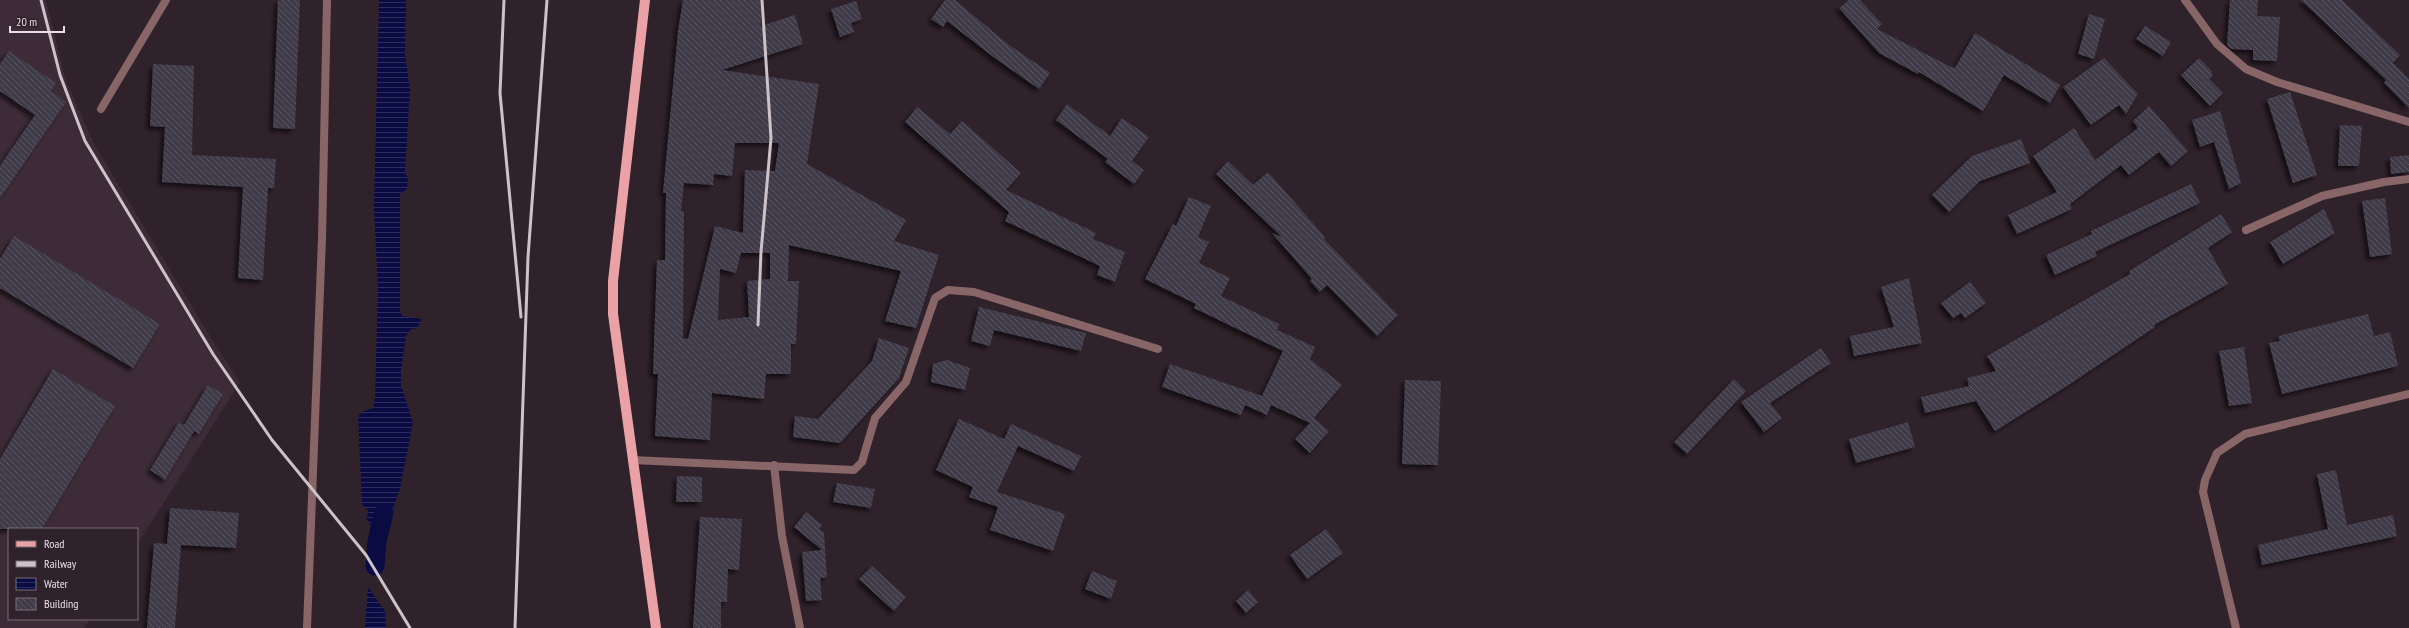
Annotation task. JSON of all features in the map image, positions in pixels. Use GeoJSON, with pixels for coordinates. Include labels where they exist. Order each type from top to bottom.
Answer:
{"type":"FeatureCollection","features":[{"type":"Feature","properties":{"kind":"main road"},"geometry":{"type":"LineString","coordinates":[[645,0],[613,281],[613,314],[656,628]]}},
{"type":"Feature","properties":{"kind":"street"},"geometry":{"type":"LineString","coordinates":[[101,109],[166,0]]}},
{"type":"Feature","properties":{"kind":"street"},"geometry":{"type":"LineString","coordinates":[[307,628],[322,238],[327,0]]}},
{"type":"Feature","properties":{"kind":"street"},"geometry":{"type":"LineString","coordinates":[[2185,0],[2217,44],[2246,69],[2277,82],[2409,122]]}},
{"type":"Feature","properties":{"kind":"street"},"geometry":{"type":"LineString","coordinates":[[2246,230],[2322,196],[2384,182],[2409,179]]}},
{"type":"Feature","properties":{"kind":"street"},"geometry":{"type":"LineString","coordinates":[[632,460],[774,465],[854,470],[862,462],[875,418],[906,382],[935,298],[948,290],[974,292],[1158,348]]}},
{"type":"Feature","properties":{"kind":"street"},"geometry":{"type":"LineString","coordinates":[[2236,628],[2203,492],[2205,480],[2217,453],[2245,434],[2409,394]]}},
{"type":"Feature","properties":{"kind":"street"},"geometry":{"type":"LineString","coordinates":[[774,465],[782,536],[800,628]]}},
{"type":"Feature","properties":{"kind":"shaded area"},"geometry":{"type":"Polygon","coordinates":[[[0,0],[46,0],[65,78],[94,144],[214,343],[240,382],[138,543],[138,528],[8,528],[8,620],[89,620],[84,628],[0,628],[0,0]]]}},
{"type":"Feature","properties":{"kind":"water"},"geometry":{"type":"Polygon","coordinates":[[[379,0],[406,0],[405,55],[410,89],[405,172],[408,178],[407,189],[400,194],[400,311],[402,316],[422,319],[417,328],[411,329],[406,336],[401,371],[401,385],[413,423],[400,489],[381,542],[366,518],[369,512],[362,504],[358,416],[364,411],[373,408],[375,397],[378,289],[374,208],[379,0]]]}},
{"type":"Feature","properties":{"kind":"water"},"geometry":{"type":"Polygon","coordinates":[[[368,587],[385,611],[386,628],[365,628],[368,587]]]}},
{"type":"Feature","properties":{"kind":"building"},"geometry":{"type":"Polygon","coordinates":[[[278,0],[300,0],[295,129],[273,128],[278,0]]]}},
{"type":"Feature","properties":{"kind":"building"},"geometry":{"type":"Polygon","coordinates":[[[683,0],[761,0],[761,26],[795,15],[803,44],[722,70],[819,84],[807,164],[906,220],[894,241],[939,255],[916,328],[885,321],[901,271],[789,245],[788,281],[799,281],[796,344],[791,344],[791,374],[766,374],[764,399],[712,393],[710,440],[655,436],[658,374],[653,374],[657,260],[665,260],[666,193],[663,193],[678,31],[683,0]],[[735,143],[732,176],[714,174],[713,185],[684,183],[681,211],[684,211],[683,338],[688,339],[715,226],[743,233],[745,170],[775,171],[779,143],[735,143]],[[741,253],[736,273],[720,269],[718,320],[749,317],[747,281],[770,279],[770,253],[741,253]]]}},
{"type":"Feature","properties":{"kind":"building"},"geometry":{"type":"Polygon","coordinates":[[[945,0],[955,0],[1009,45],[1050,73],[1039,89],[996,59],[947,21],[943,27],[931,19],[945,0]]]}},
{"type":"Feature","properties":{"kind":"building"},"geometry":{"type":"Polygon","coordinates":[[[1849,0],[1860,0],[1882,24],[1877,29],[1951,67],[1955,68],[1975,33],[2060,85],[2050,103],[2004,75],[1983,111],[1919,72],[1918,74],[1879,53],[1839,8],[1849,0]]]}},
{"type":"Feature","properties":{"kind":"building"},"geometry":{"type":"Polygon","coordinates":[[[2230,0],[2258,0],[2257,16],[2280,17],[2277,61],[2253,60],[2253,50],[2231,49],[2227,45],[2230,0]]]}},
{"type":"Feature","properties":{"kind":"building"},"geometry":{"type":"Polygon","coordinates":[[[2301,0],[2342,0],[2400,55],[2393,63],[2409,79],[2409,108],[2384,83],[2386,80],[2301,0]]]}},
{"type":"Feature","properties":{"kind":"building"},"geometry":{"type":"Polygon","coordinates":[[[856,1],[862,19],[851,23],[854,32],[840,37],[831,9],[856,1]]]}},
{"type":"Feature","properties":{"kind":"building"},"geometry":{"type":"Polygon","coordinates":[[[2089,14],[2105,19],[2094,59],[2078,54],[2089,14]]]}},
{"type":"Feature","properties":{"kind":"building"},"geometry":{"type":"Polygon","coordinates":[[[2145,26],[2171,42],[2163,56],[2136,39],[2145,26]]]}},
{"type":"Feature","properties":{"kind":"building"},"geometry":{"type":"Polygon","coordinates":[[[9,51],[56,83],[51,91],[66,102],[0,198],[0,166],[35,115],[0,91],[0,64],[9,51]]]}},
{"type":"Feature","properties":{"kind":"building"},"geometry":{"type":"Polygon","coordinates":[[[2104,58],[2138,94],[2126,114],[2119,105],[2091,125],[2063,87],[2104,58]]]}},
{"type":"Feature","properties":{"kind":"building"},"geometry":{"type":"Polygon","coordinates":[[[2199,58],[2212,71],[2212,77],[2209,79],[2223,93],[2210,106],[2181,75],[2199,58]]]}},
{"type":"Feature","properties":{"kind":"building"},"geometry":{"type":"Polygon","coordinates":[[[153,64],[194,66],[192,155],[276,159],[274,188],[268,188],[263,280],[238,278],[243,187],[162,182],[165,127],[150,126],[153,64]]]}},
{"type":"Feature","properties":{"kind":"building"},"geometry":{"type":"Polygon","coordinates":[[[2290,92],[2317,175],[2293,183],[2267,99],[2290,92]]]}},
{"type":"Feature","properties":{"kind":"building"},"geometry":{"type":"Polygon","coordinates":[[[1067,104],[1110,136],[1122,118],[1149,137],[1132,161],[1144,170],[1134,184],[1105,162],[1108,159],[1056,120],[1067,104]]]}},
{"type":"Feature","properties":{"kind":"building"},"geometry":{"type":"Polygon","coordinates":[[[2149,106],[2188,151],[2171,166],[2159,152],[2129,175],[2121,165],[2070,204],[2072,209],[2017,234],[2008,215],[2057,192],[2033,156],[2074,128],[2095,160],[2138,128],[2133,121],[2149,106]]]}},
{"type":"Feature","properties":{"kind":"building"},"geometry":{"type":"Polygon","coordinates":[[[917,107],[950,134],[962,121],[1021,173],[1006,190],[1096,233],[1093,239],[1125,252],[1115,282],[1097,275],[1100,266],[1005,221],[1009,212],[905,122],[917,107]]]}},
{"type":"Feature","properties":{"kind":"building"},"geometry":{"type":"Polygon","coordinates":[[[2220,111],[2241,183],[2229,189],[2214,142],[2200,147],[2192,120],[2220,111]]]}},
{"type":"Feature","properties":{"kind":"building"},"geometry":{"type":"Polygon","coordinates":[[[2340,125],[2362,126],[2359,166],[2338,166],[2340,125]]]}},
{"type":"Feature","properties":{"kind":"building"},"geometry":{"type":"Polygon","coordinates":[[[2021,139],[2030,163],[1980,181],[1949,212],[1932,195],[1972,156],[2021,139]]]}},
{"type":"Feature","properties":{"kind":"building"},"geometry":{"type":"Polygon","coordinates":[[[2409,155],[2409,172],[2391,174],[2390,157],[2409,155]]]}},
{"type":"Feature","properties":{"kind":"building"},"geometry":{"type":"Polygon","coordinates":[[[1228,161],[1253,185],[1268,172],[1325,237],[1324,239],[1398,315],[1377,336],[1327,285],[1320,292],[1310,281],[1312,279],[1272,233],[1282,237],[1216,174],[1228,161]]]}},
{"type":"Feature","properties":{"kind":"building"},"geometry":{"type":"Polygon","coordinates":[[[2191,184],[2200,203],[2095,252],[2097,256],[2055,275],[2046,255],[2092,234],[2091,231],[2191,184]]]}},
{"type":"Feature","properties":{"kind":"building"},"geometry":{"type":"Polygon","coordinates":[[[1189,197],[1211,206],[1198,237],[1209,242],[1199,263],[1230,278],[1221,296],[1279,324],[1277,330],[1315,347],[1310,359],[1342,385],[1314,418],[1329,431],[1310,453],[1295,439],[1310,423],[1271,405],[1267,415],[1245,405],[1241,415],[1162,387],[1170,364],[1262,396],[1283,351],[1194,308],[1196,304],[1145,279],[1173,224],[1176,226],[1189,197]]]}},
{"type":"Feature","properties":{"kind":"building"},"geometry":{"type":"Polygon","coordinates":[[[2385,198],[2392,254],[2370,257],[2362,201],[2385,198]]]}},
{"type":"Feature","properties":{"kind":"building"},"geometry":{"type":"Polygon","coordinates":[[[2324,209],[2335,233],[2283,264],[2270,242],[2324,209]]]}},
{"type":"Feature","properties":{"kind":"building"},"geometry":{"type":"Polygon","coordinates":[[[2221,214],[2232,232],[2208,248],[2228,284],[2154,325],[2155,327],[2067,386],[1995,431],[1976,401],[1925,413],[1921,397],[1969,386],[1967,378],[1996,371],[1987,356],[2130,274],[2129,271],[2221,214]]]}},
{"type":"Feature","properties":{"kind":"building"},"geometry":{"type":"Polygon","coordinates":[[[14,236],[160,324],[133,368],[0,288],[0,259],[14,236]]]}},
{"type":"Feature","properties":{"kind":"building"},"geometry":{"type":"Polygon","coordinates":[[[1909,278],[1922,343],[1854,356],[1850,336],[1894,327],[1881,287],[1909,278]]]}},
{"type":"Feature","properties":{"kind":"building"},"geometry":{"type":"Polygon","coordinates":[[[1970,282],[1986,303],[1965,318],[1961,313],[1953,318],[1941,303],[1970,282]]]}},
{"type":"Feature","properties":{"kind":"building"},"geometry":{"type":"Polygon","coordinates":[[[979,307],[1086,333],[1081,351],[994,330],[990,346],[971,341],[979,307]]]}},
{"type":"Feature","properties":{"kind":"building"},"geometry":{"type":"Polygon","coordinates":[[[2368,314],[2374,336],[2390,332],[2398,366],[2282,394],[2269,343],[2280,341],[2278,336],[2368,314]]]}},
{"type":"Feature","properties":{"kind":"building"},"geometry":{"type":"Polygon","coordinates":[[[879,338],[909,348],[899,378],[840,443],[793,437],[795,416],[818,419],[872,361],[879,338]]]}},
{"type":"Feature","properties":{"kind":"building"},"geometry":{"type":"Polygon","coordinates":[[[2244,347],[2252,403],[2229,406],[2219,351],[2244,347]]]}},
{"type":"Feature","properties":{"kind":"building"},"geometry":{"type":"Polygon","coordinates":[[[1821,348],[1831,363],[1770,403],[1782,418],[1764,432],[1741,402],[1821,348]]]}},
{"type":"Feature","properties":{"kind":"building"},"geometry":{"type":"Polygon","coordinates":[[[947,360],[970,368],[965,390],[931,382],[933,364],[947,360]]]}},
{"type":"Feature","properties":{"kind":"building"},"geometry":{"type":"Polygon","coordinates":[[[53,369],[115,406],[43,528],[0,529],[0,459],[53,369]]]}},
{"type":"Feature","properties":{"kind":"building"},"geometry":{"type":"Polygon","coordinates":[[[1734,379],[1746,391],[1687,454],[1674,442],[1734,379]]]}},
{"type":"Feature","properties":{"kind":"building"},"geometry":{"type":"Polygon","coordinates":[[[1405,380],[1441,381],[1438,465],[1402,464],[1405,380]]]}},
{"type":"Feature","properties":{"kind":"building"},"geometry":{"type":"Polygon","coordinates":[[[208,385],[223,394],[199,434],[184,425],[208,385]]]}},
{"type":"Feature","properties":{"kind":"building"},"geometry":{"type":"Polygon","coordinates":[[[959,419],[1004,439],[1011,424],[1081,456],[1074,471],[1018,446],[997,492],[1065,514],[1053,551],[990,530],[998,507],[969,497],[973,487],[936,470],[959,419]]]}},
{"type":"Feature","properties":{"kind":"building"},"geometry":{"type":"Polygon","coordinates":[[[179,422],[194,431],[165,480],[150,470],[179,422]]]}},
{"type":"Feature","properties":{"kind":"building"},"geometry":{"type":"Polygon","coordinates":[[[1908,422],[1915,447],[1856,463],[1849,439],[1908,422]]]}},
{"type":"Feature","properties":{"kind":"building"},"geometry":{"type":"Polygon","coordinates":[[[2336,470],[2347,525],[2393,515],[2397,536],[2262,565],[2258,545],[2328,529],[2317,474],[2336,470]]]}},
{"type":"Feature","properties":{"kind":"building"},"geometry":{"type":"Polygon","coordinates":[[[677,476],[702,477],[702,502],[676,502],[677,476]]]}},
{"type":"Feature","properties":{"kind":"building"},"geometry":{"type":"Polygon","coordinates":[[[837,483],[875,489],[871,508],[833,502],[837,483]]]}},
{"type":"Feature","properties":{"kind":"building"},"geometry":{"type":"Polygon","coordinates":[[[170,508],[239,513],[236,548],[181,545],[175,628],[147,628],[154,543],[167,544],[170,508]]]}},
{"type":"Feature","properties":{"kind":"building"},"geometry":{"type":"Polygon","coordinates":[[[806,512],[822,525],[819,529],[824,532],[827,577],[820,578],[822,600],[806,601],[802,552],[822,550],[794,527],[806,512]]]}},
{"type":"Feature","properties":{"kind":"building"},"geometry":{"type":"Polygon","coordinates":[[[700,517],[742,519],[739,570],[728,569],[727,602],[721,602],[721,628],[693,628],[700,517]]]}},
{"type":"Feature","properties":{"kind":"building"},"geometry":{"type":"Polygon","coordinates":[[[1326,529],[1343,553],[1307,579],[1290,555],[1326,529]]]}},
{"type":"Feature","properties":{"kind":"building"},"geometry":{"type":"Polygon","coordinates":[[[872,566],[906,597],[894,611],[859,579],[872,566]]]}},
{"type":"Feature","properties":{"kind":"building"},"geometry":{"type":"Polygon","coordinates":[[[1092,571],[1117,581],[1111,599],[1085,589],[1092,571]]]}},
{"type":"Feature","properties":{"kind":"building"},"geometry":{"type":"Polygon","coordinates":[[[1248,590],[1258,602],[1246,613],[1236,601],[1248,590]]]}},
{"type":"Feature","properties":{"kind":"waterway"},"geometry":{"type":"LineString","coordinates":[[375,566],[377,541],[384,513]]}},
{"type":"Feature","properties":{"kind":"railway"},"geometry":{"type":"LineString","coordinates":[[41,0],[60,75],[85,141],[213,354],[272,440],[366,555],[410,628]]}},
{"type":"Feature","properties":{"kind":"railway"},"geometry":{"type":"LineString","coordinates":[[504,0],[500,93],[521,317]]}},
{"type":"Feature","properties":{"kind":"railway"},"geometry":{"type":"LineString","coordinates":[[515,628],[528,257],[547,0]]}},
{"type":"Feature","properties":{"kind":"railway"},"geometry":{"type":"LineString","coordinates":[[758,325],[761,252],[771,138],[762,0]]}}]}
